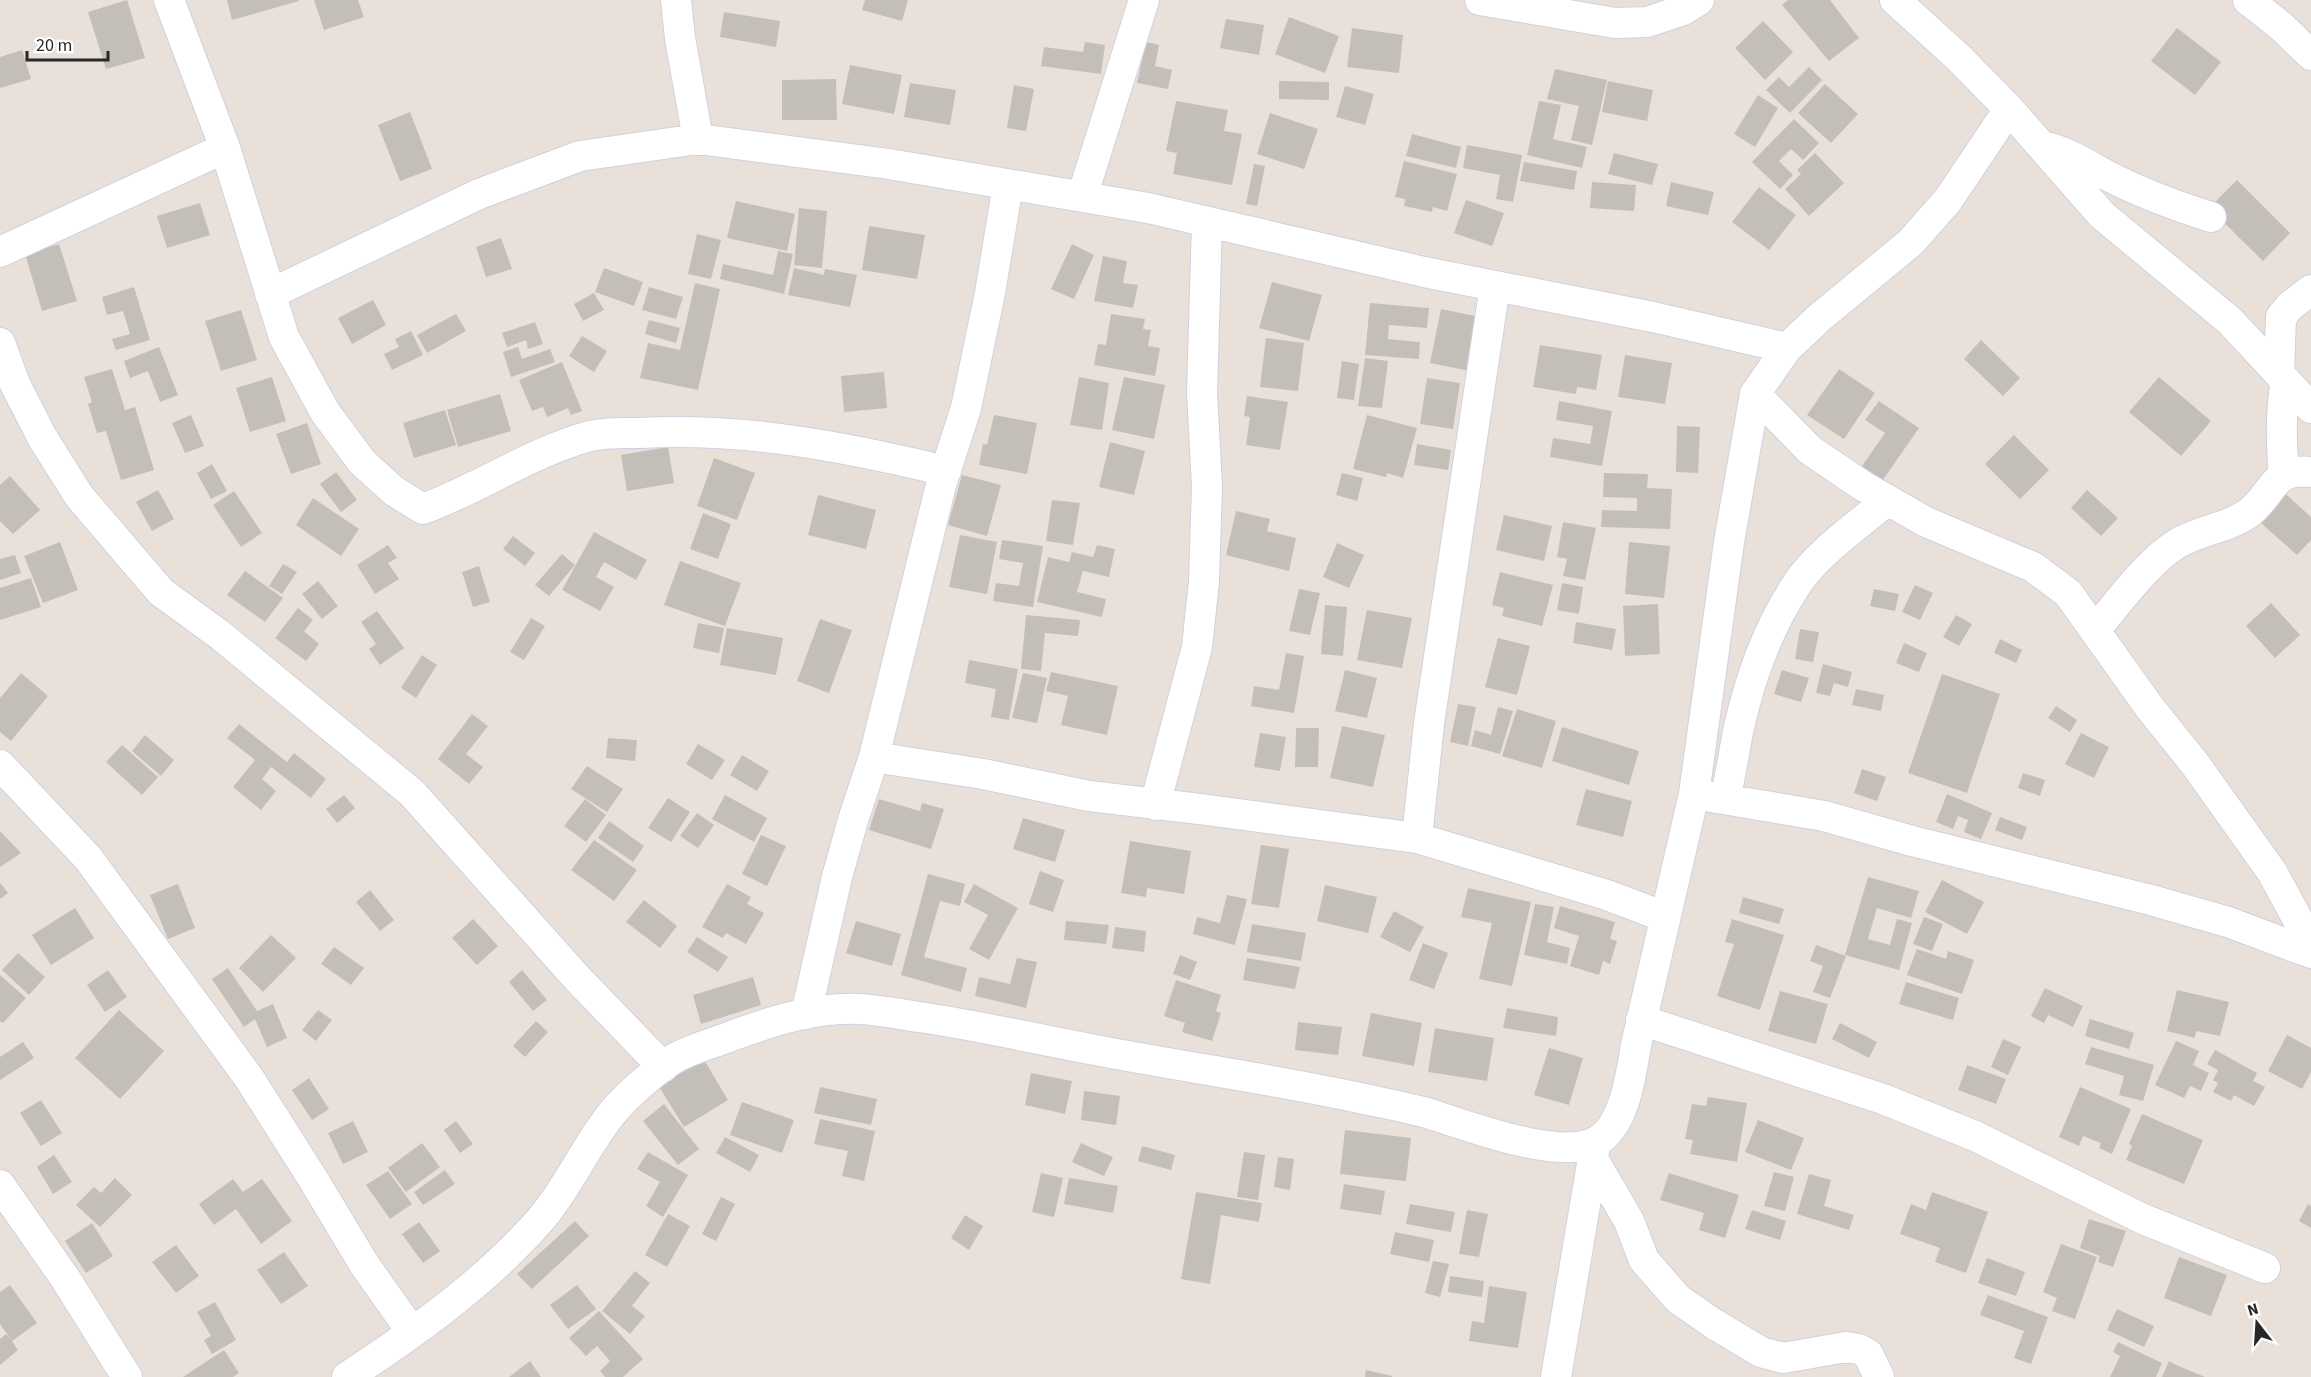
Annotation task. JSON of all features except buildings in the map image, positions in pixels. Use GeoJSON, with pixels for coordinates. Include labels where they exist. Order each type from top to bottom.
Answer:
{"type":"FeatureCollection","features":[{"type":"Feature","properties":{"kind":"street"},"geometry":{"type":"LineString","coordinates":[[169,0],[225,148],[284,337],[325,412],[362,462],[394,491],[423,510],[451,499],[547,450],[592,435],[659,431],[748,434],[883,456],[946,471]]}},
{"type":"Feature","properties":{"kind":"street"},"geometry":{"type":"LineString","coordinates":[[676,0],[680,38],[698,139]]}},
{"type":"Feature","properties":{"kind":"street"},"geometry":{"type":"LineString","coordinates":[[1082,197],[1144,0]]}},
{"type":"Feature","properties":{"kind":"street"},"geometry":{"type":"LineString","coordinates":[[1480,0],[1615,22],[1647,22],[1683,10],[1699,0]]}},
{"type":"Feature","properties":{"kind":"street"},"geometry":{"type":"LineString","coordinates":[[1895,0],[1959,58],[2042,146],[2102,215],[2223,315],[2311,408]]}},
{"type":"Feature","properties":{"kind":"street"},"geometry":{"type":"LineString","coordinates":[[2248,0],[2282,27],[2311,56]]}},
{"type":"Feature","properties":{"kind":"street"},"geometry":{"type":"LineString","coordinates":[[1556,1377],[1594,1150],[1618,1116],[1630,1085],[1641,1020],[1694,794],[1730,542],[1755,394],[1787,348],[1819,318],[1911,242],[1948,200],[2008,109]]}},
{"type":"Feature","properties":{"kind":"street"},"geometry":{"type":"LineString","coordinates":[[270,294],[479,194],[580,156],[698,139],[889,164],[1082,197],[1207,222],[1424,272],[1653,316],[1787,348]]}},
{"type":"Feature","properties":{"kind":"street"},"geometry":{"type":"LineString","coordinates":[[2042,146],[2060,150],[2107,175],[2169,203],[2211,218]]}},
{"type":"Feature","properties":{"kind":"street"},"geometry":{"type":"LineString","coordinates":[[0,252],[225,148]]}},
{"type":"Feature","properties":{"kind":"street"},"geometry":{"type":"LineString","coordinates":[[806,1014],[837,877],[874,756],[899,649],[946,471],[969,396],[990,293],[1008,185]]}},
{"type":"Feature","properties":{"kind":"street"},"geometry":{"type":"LineString","coordinates":[[1155,805],[1197,647],[1204,581],[1207,486],[1202,393],[1207,222]]}},
{"type":"Feature","properties":{"kind":"street"},"geometry":{"type":"LineString","coordinates":[[1418,838],[1430,712],[1495,286]]}},
{"type":"Feature","properties":{"kind":"street"},"geometry":{"type":"LineString","coordinates":[[2095,630],[2168,549],[2249,512],[2298,473],[2282,447],[2281,317],[2289,306],[2311,290]]}},
{"type":"Feature","properties":{"kind":"street"},"geometry":{"type":"LineString","coordinates":[[0,343],[15,384],[42,437],[79,496],[162,592],[220,635],[412,793],[577,978],[663,1067]]}},
{"type":"Feature","properties":{"kind":"street"},"geometry":{"type":"LineString","coordinates":[[1755,394],[1810,450],[1887,500],[1926,522],[2033,567],[2068,593],[2272,872],[2311,944]]}},
{"type":"Feature","properties":{"kind":"street"},"geometry":{"type":"LineString","coordinates":[[1725,799],[1750,685],[1778,618],[1798,583],[1814,564],[1839,539],[1887,500]]}},
{"type":"Feature","properties":{"kind":"street"},"geometry":{"type":"LineString","coordinates":[[874,756],[983,774],[1089,796],[1418,838],[1607,895],[1665,917]]}},
{"type":"Feature","properties":{"kind":"street"},"geometry":{"type":"LineString","coordinates":[[0,765],[88,858],[243,1068],[314,1179],[363,1264],[412,1332]]}},
{"type":"Feature","properties":{"kind":"street"},"geometry":{"type":"LineString","coordinates":[[1694,794],[1824,816],[1912,841],[2151,900],[2228,922],[2311,953]]}},
{"type":"Feature","properties":{"kind":"street"},"geometry":{"type":"LineString","coordinates":[[347,1377],[412,1332],[509,1252],[543,1216],[614,1111],[674,1058],[779,1019],[858,1009],[974,1025],[1107,1052],[1237,1073],[1426,1113],[1481,1132],[1551,1146],[1580,1146],[1594,1150],[1629,1221],[1644,1260],[1678,1299],[1761,1352],[1783,1358],[1846,1347],[1859,1349],[1868,1354],[1879,1377]]}},
{"type":"Feature","properties":{"kind":"street"},"geometry":{"type":"LineString","coordinates":[[1641,1020],[1883,1100],[1975,1136],[2143,1220],[2265,1268]]}},
{"type":"Feature","properties":{"kind":"street"},"geometry":{"type":"LineString","coordinates":[[0,1185],[65,1278],[127,1377]]}}]}
